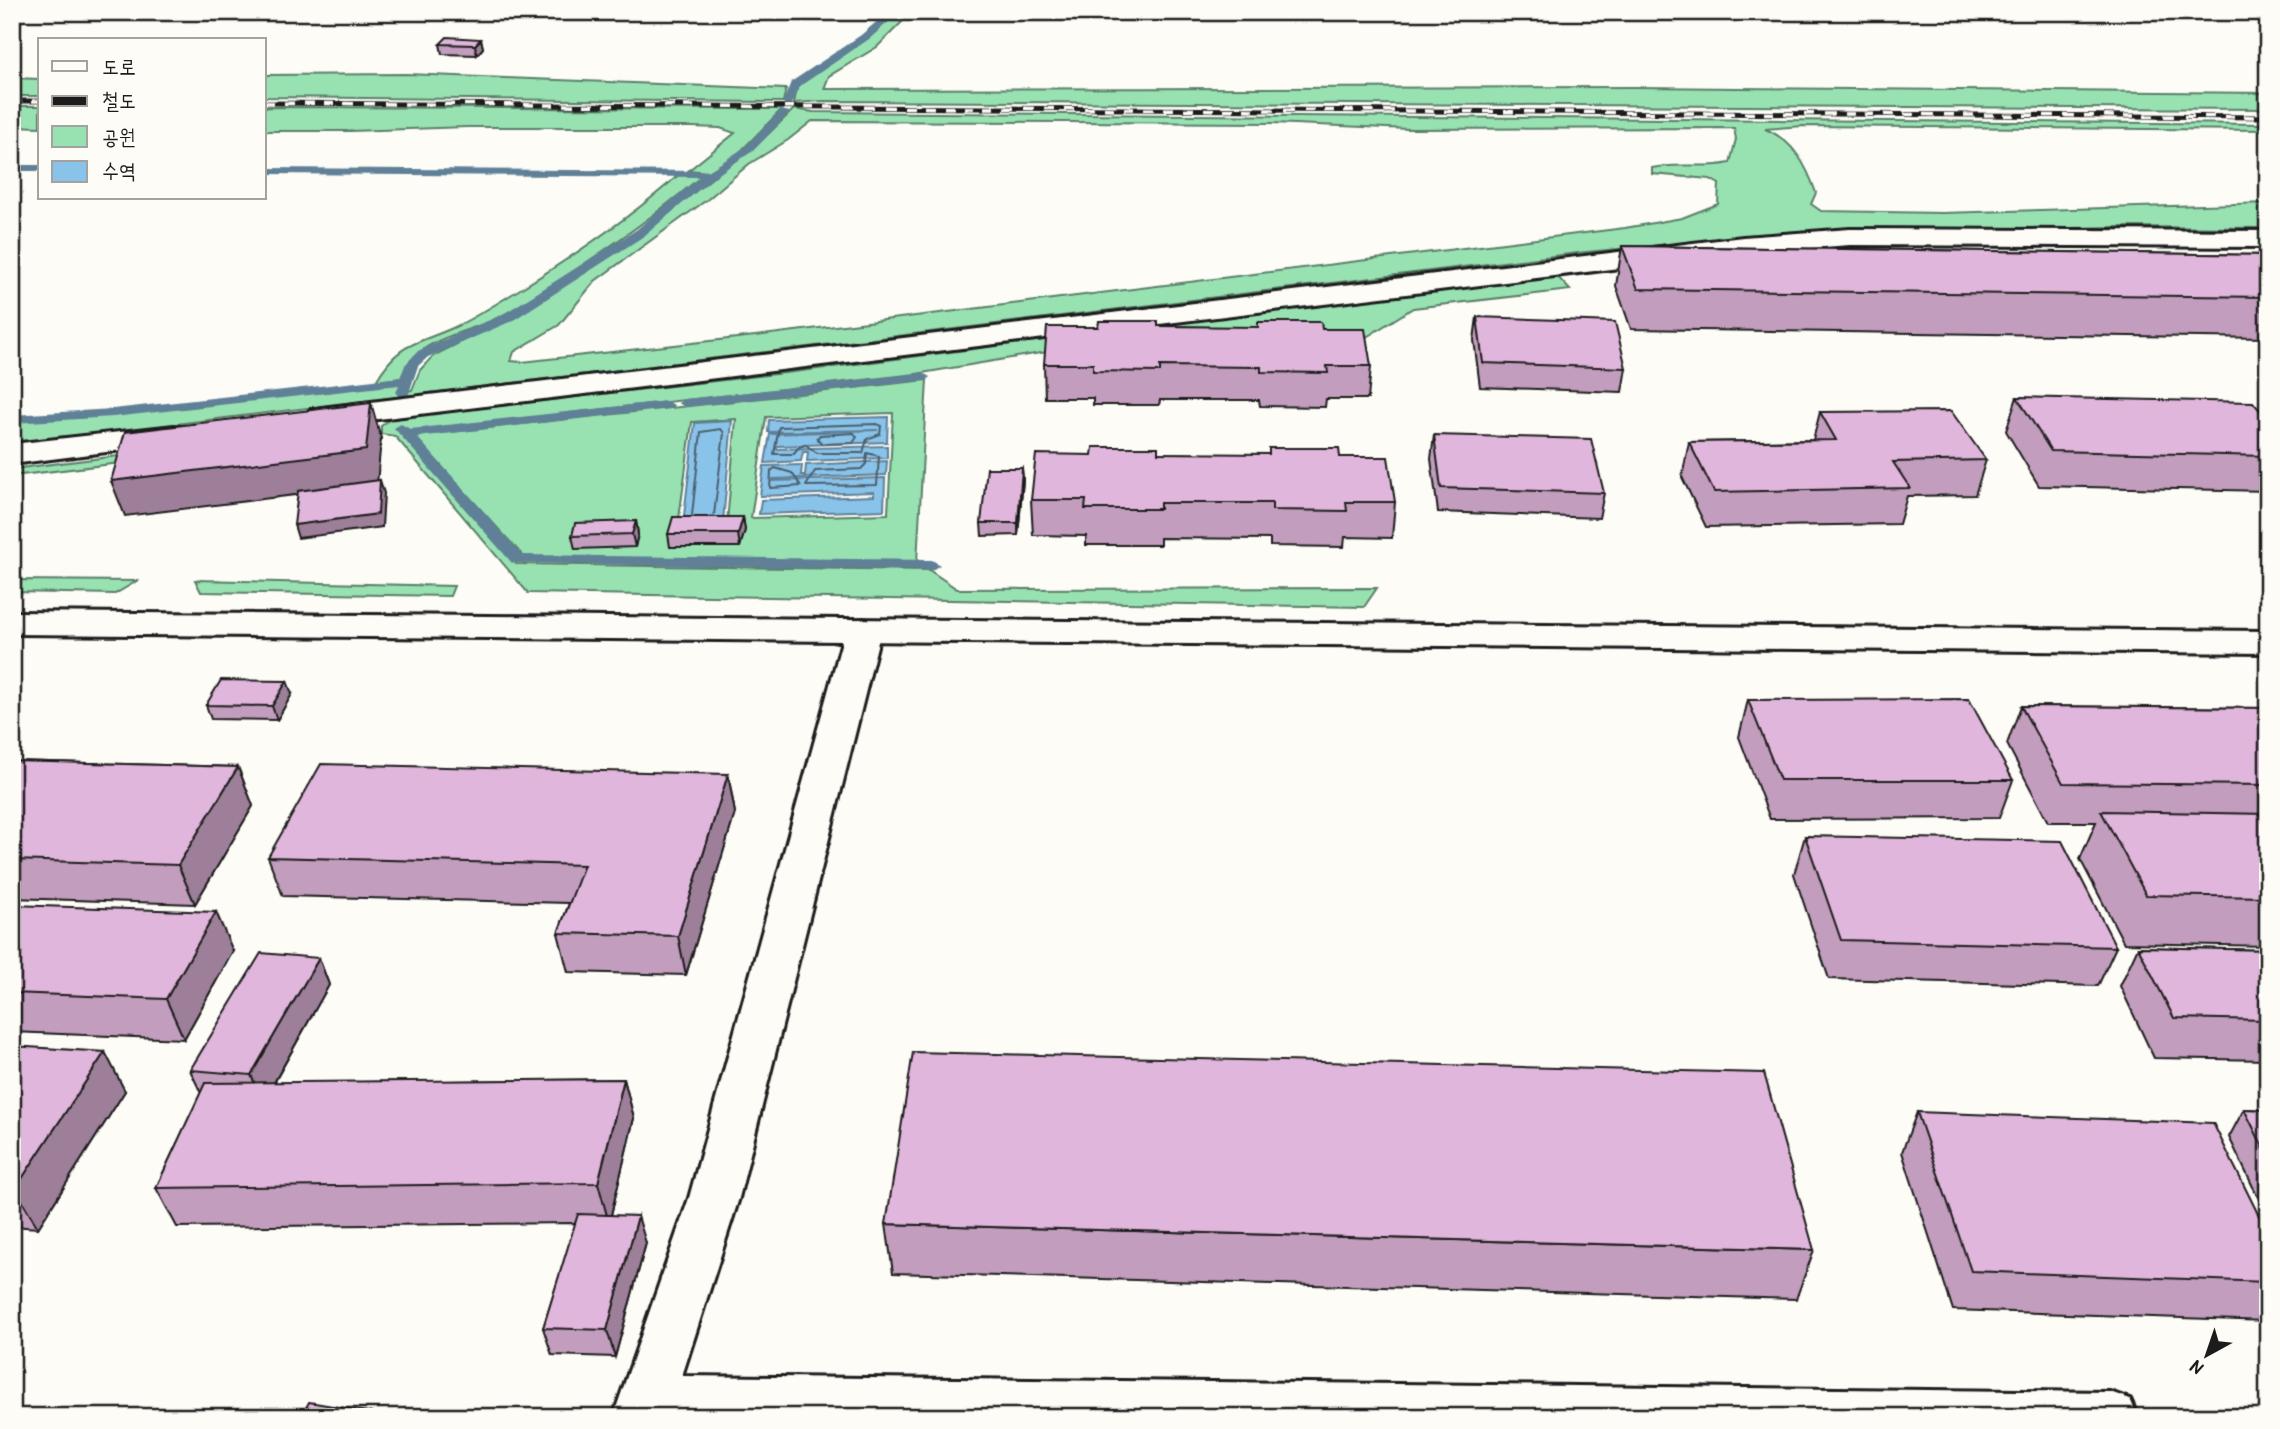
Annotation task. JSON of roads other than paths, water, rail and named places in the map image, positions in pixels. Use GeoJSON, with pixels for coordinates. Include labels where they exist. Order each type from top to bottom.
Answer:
{"type":"FeatureCollection","features":[{"type":"Feature","properties":{"kind":"street"},"geometry":{"type":"LineString","coordinates":[[289,421],[1743,245],[1850,237],[2268,239]]}},
{"type":"Feature","properties":{"kind":"street"},"geometry":{"type":"LineString","coordinates":[[12,454],[206,431]]}},
{"type":"Feature","properties":{"kind":"street"},"geometry":{"type":"LineString","coordinates":[[12,623],[2268,642]]}},
{"type":"Feature","properties":{"kind":"street"},"geometry":{"type":"LineString","coordinates":[[863,630],[714,1198],[645,1409],[2110,1417]]}},
{"type":"Feature","properties":{"kind":"water"},"geometry":{"type":"Polygon","coordinates":[[[888,417],[887,442],[777,446],[776,449],[887,446],[887,458],[807,461],[808,452],[803,452],[801,461],[765,463],[770,434],[878,430],[768,432],[769,420],[888,417]]]}},
{"type":"Feature","properties":{"kind":"water"},"geometry":{"type":"Polygon","coordinates":[[[732,421],[723,522],[683,524],[695,423],[732,421]]]}},
{"type":"Feature","properties":{"kind":"water"},"geometry":{"type":"Polygon","coordinates":[[[887,461],[886,475],[772,481],[885,478],[884,510],[759,514],[761,500],[874,496],[874,492],[760,496],[764,466],[802,465],[801,475],[805,475],[806,465],[887,461]]]}},
{"type":"Feature","properties":{"kind":"waterway"},"geometry":{"type":"LineString","coordinates":[[788,102],[795,84],[865,37],[894,12]]}},
{"type":"Feature","properties":{"kind":"waterway"},"geometry":{"type":"LineString","coordinates":[[711,174],[749,149],[785,112]]}},
{"type":"Feature","properties":{"kind":"waterway"},"geometry":{"type":"LineString","coordinates":[[12,168],[38,168]]}},
{"type":"Feature","properties":{"kind":"waterway"},"geometry":{"type":"LineString","coordinates":[[266,171],[711,174]]}},
{"type":"Feature","properties":{"kind":"waterway"},"geometry":{"type":"LineString","coordinates":[[407,380],[412,365],[423,354],[507,318],[640,233],[711,174]]}},
{"type":"Feature","properties":{"kind":"waterway"},"geometry":{"type":"LineString","coordinates":[[685,403],[923,377]]}},
{"type":"Feature","properties":{"kind":"waterway"},"geometry":{"type":"LineString","coordinates":[[12,419],[113,413],[407,380]]}},
{"type":"Feature","properties":{"kind":"waterway"},"geometry":{"type":"LineString","coordinates":[[403,393],[407,380]]}},
{"type":"Feature","properties":{"kind":"waterway"},"geometry":{"type":"LineString","coordinates":[[407,434],[667,405]]}},
{"type":"Feature","properties":{"kind":"waterway"},"geometry":{"type":"LineString","coordinates":[[401,428],[518,560],[932,565]]}},
{"type":"Feature","properties":{"kind":"railway"},"geometry":{"type":"LineString","coordinates":[[12,101],[38,101]]}},
{"type":"Feature","properties":{"kind":"railway"},"geometry":{"type":"LineString","coordinates":[[266,103],[2268,117]]}}]}
